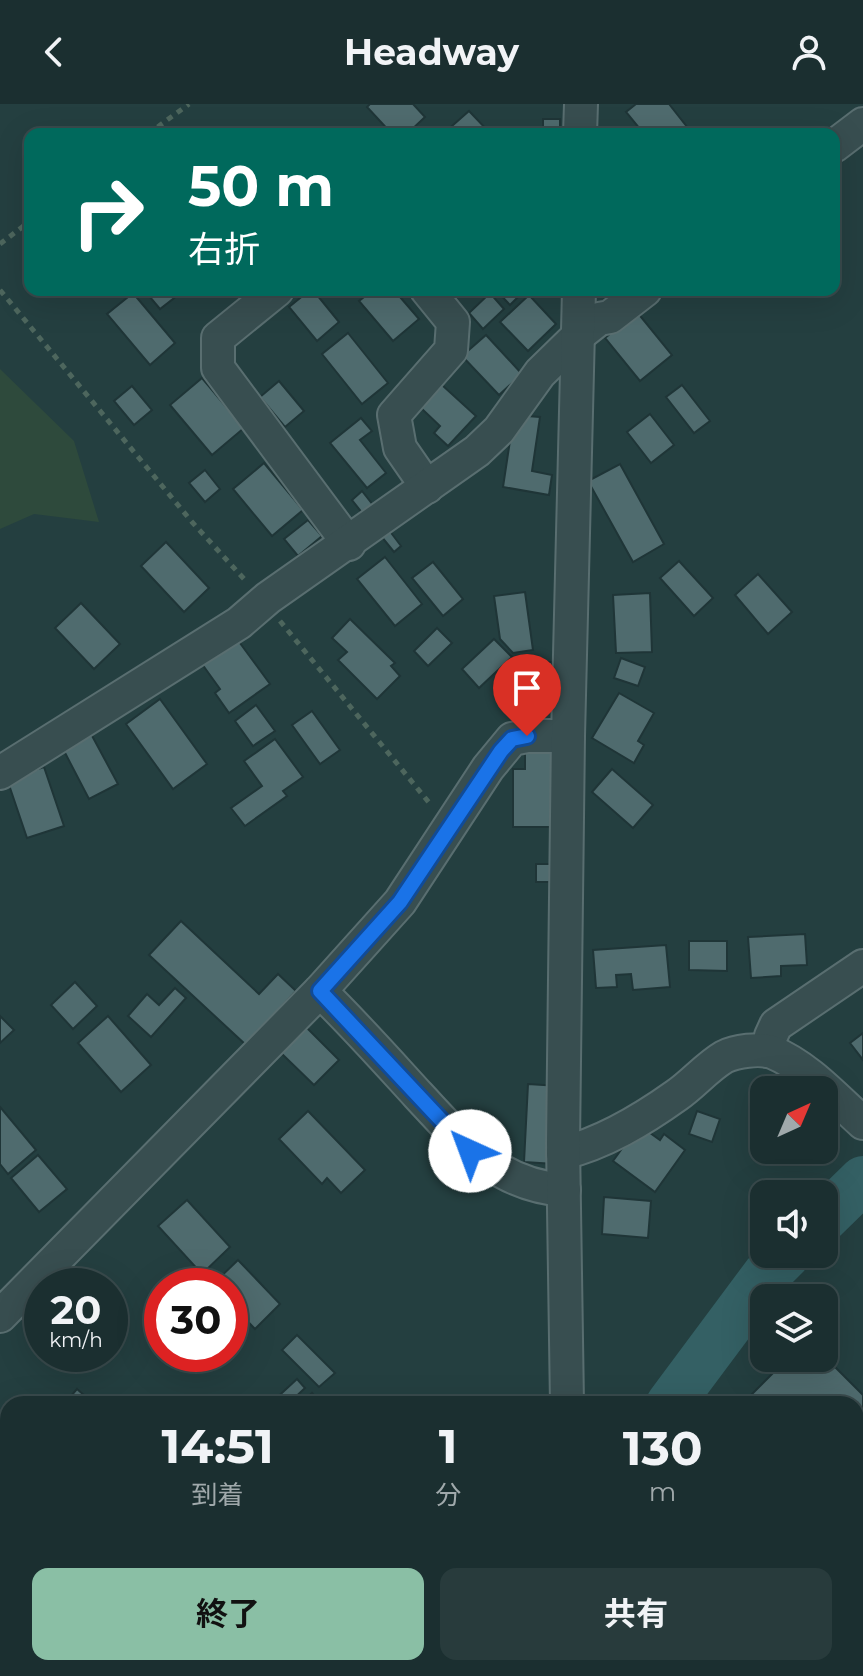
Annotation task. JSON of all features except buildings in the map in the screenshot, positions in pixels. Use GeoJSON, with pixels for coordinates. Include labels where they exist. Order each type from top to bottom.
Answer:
{"type":"FeatureCollection","features":[{"type":"Feature","properties":{"kind":"street"},"geometry":{"type":"LineString","coordinates":[[580,128],[581,104]]}},
{"type":"Feature","properties":{"kind":"street"},"geometry":{"type":"LineString","coordinates":[[840,141],[863,124]]}},
{"type":"Feature","properties":{"kind":"street"},"geometry":{"type":"LineString","coordinates":[[270,296],[218,338],[218,368],[349,544]]}},
{"type":"Feature","properties":{"kind":"street"},"geometry":{"type":"LineString","coordinates":[[427,487],[400,448],[394,415],[451,350],[453,322],[432,296]]}},
{"type":"Feature","properties":{"kind":"street"},"geometry":{"type":"LineString","coordinates":[[567,1396],[563,1153],[568,736],[579,296]]}},
{"type":"Feature","properties":{"kind":"street"},"geometry":{"type":"LineString","coordinates":[[0,773],[239,623],[492,439],[540,373],[580,334],[599,319],[610,317],[637,296]]}},
{"type":"Feature","properties":{"kind":"street"},"geometry":{"type":"LineString","coordinates":[[0,1316],[320,991],[400,902],[488,768],[512,739],[568,736]]}},
{"type":"Feature","properties":{"kind":"street"},"geometry":{"type":"LineString","coordinates":[[768,1051],[776,1025],[863,966]]}},
{"type":"Feature","properties":{"kind":"street"},"geometry":{"type":"LineString","coordinates":[[320,991],[470,1151],[523,1182],[544,1189],[564,1190]]}},
{"type":"Feature","properties":{"kind":"street"},"geometry":{"type":"LineString","coordinates":[[563,1153],[596,1143],[621,1130],[676,1096],[723,1058],[735,1053],[768,1051],[799,1065],[863,1123]]}},
{"type":"Feature","properties":{"kind":"path"},"geometry":{"type":"LineString","coordinates":[[156,128],[189,104]]}},
{"type":"Feature","properties":{"kind":"path"},"geometry":{"type":"LineString","coordinates":[[0,244],[24,226]]}},
{"type":"Feature","properties":{"kind":"path"},"geometry":{"type":"LineString","coordinates":[[0,290],[450,827]]}},
{"type":"Feature","properties":{"kind":"green space"},"geometry":{"type":"Polygon","coordinates":[[[0,369],[74,441],[99,522],[34,514],[0,529],[0,369]]]}},
{"type":"Feature","properties":{"kind":"waterway"},"geometry":{"type":"LineString","coordinates":[[838,1204],[863,1180]]}},
{"type":"Feature","properties":{"kind":"waterway"},"geometry":{"type":"LineString","coordinates":[[676,1396],[773,1268]]}},
{"type":"Feature","properties":{"kind":"route"},"geometry":{"type":"LineString","coordinates":[[470,1151],[320,991],[400,902],[501,751],[512,739],[527,736]]}}]}
